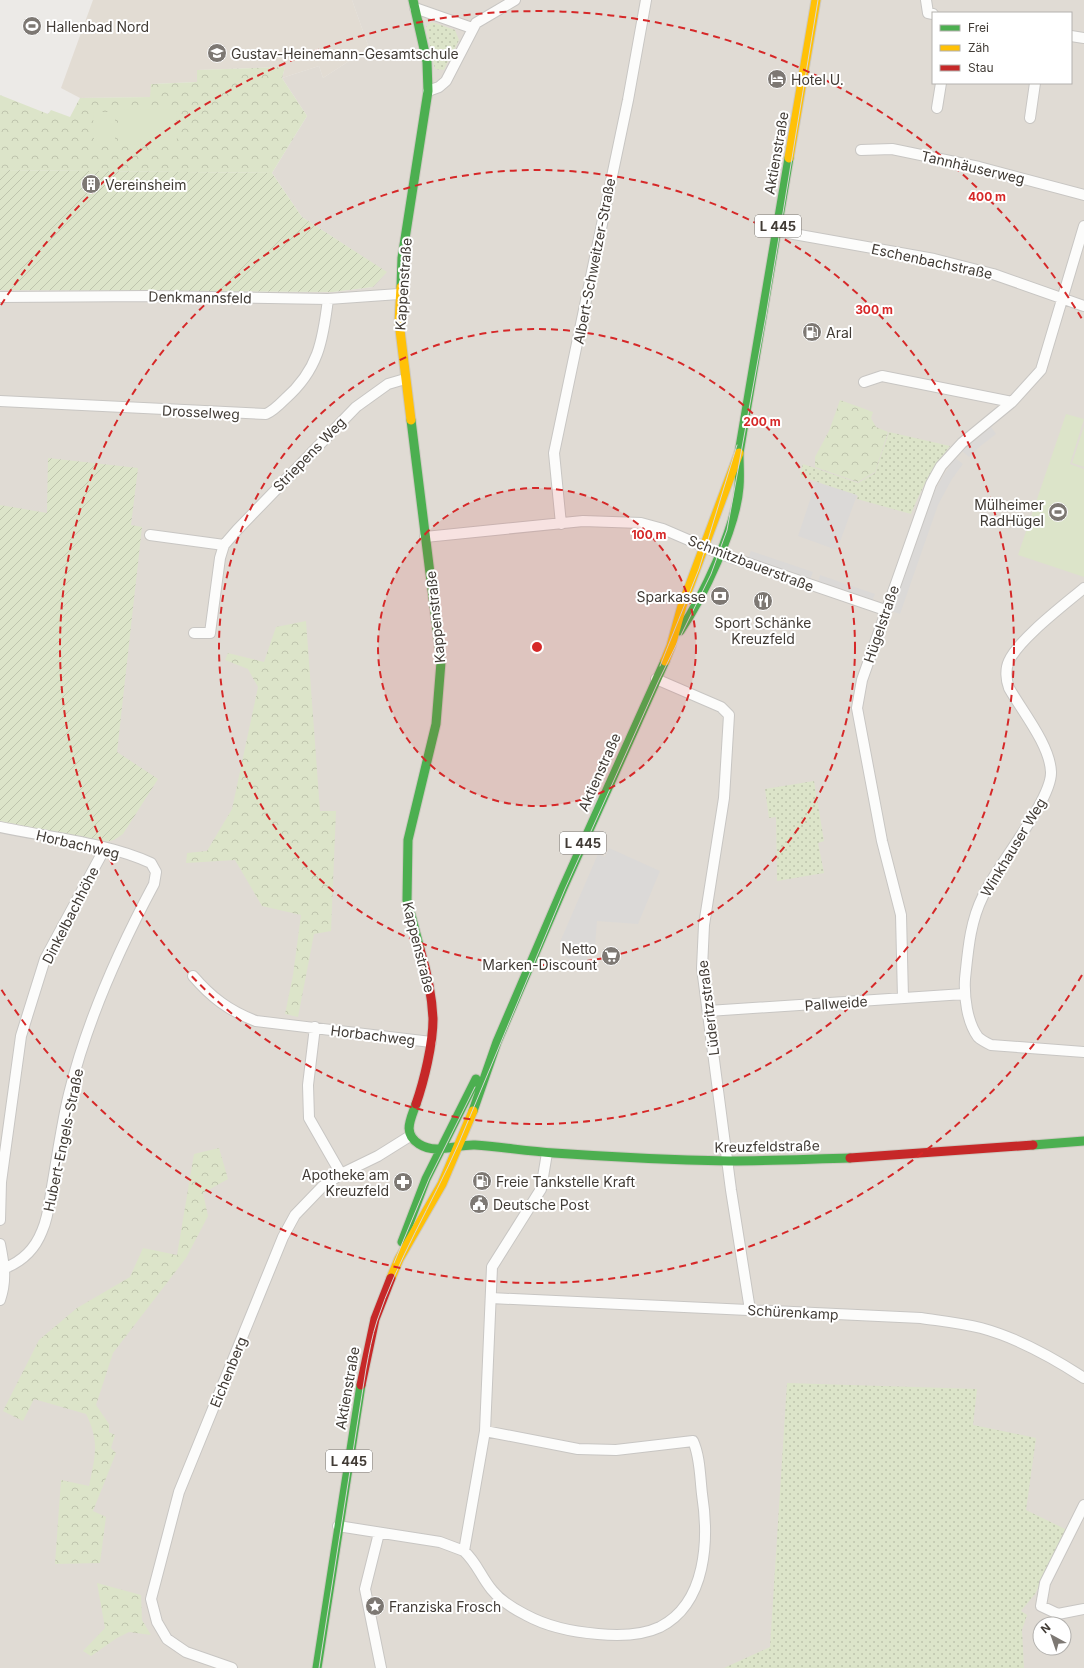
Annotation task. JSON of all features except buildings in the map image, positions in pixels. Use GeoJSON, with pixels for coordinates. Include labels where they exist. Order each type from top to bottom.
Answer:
{"type":"FeatureCollection","features":[{"type":"Feature","properties":{"kind":"main road","name":"Aktienstraße"},"geometry":{"type":"LineString","coordinates":[[316,1668],[367,1347],[386,1289],[399,1259],[442,1184],[460,1145],[498,1042],[563,888],[671,646],[691,615],[721,554],[729,530],[739,488],[739,452],[816,0]]}},
{"type":"Feature","properties":{"kind":"main road","name":"Kappenstraße"},"geometry":{"type":"LineString","coordinates":[[410,1136],[408,1129],[426,1079],[433,1020],[430,986],[407,900],[410,832],[426,772],[436,724],[440,688],[440,649],[399,333],[399,294],[402,258],[428,92],[427,62],[414,4]]}},
{"type":"Feature","properties":{"kind":"main road","name":"Aktienstraße"},"geometry":{"type":"LineString","coordinates":[[671,646],[682,606],[739,452]]}},
{"type":"Feature","properties":{"kind":"main road","name":"Aktienstraße"},"geometry":{"type":"LineString","coordinates":[[399,1259],[407,1226],[440,1149],[458,1116],[486,1057],[498,1042]]}},
{"type":"Feature","properties":{"kind":"main road"},"geometry":{"type":"LineString","coordinates":[[410,1136],[426,1147],[440,1149]]}},
{"type":"Feature","properties":{"kind":"main road","name":"Kreuzfeldstraße"},"geometry":{"type":"LineString","coordinates":[[440,1149],[460,1145],[547,1153],[729,1161],[865,1158],[1084,1142]]}},
{"type":"Feature","properties":{"kind":"street"},"geometry":{"type":"LineString","coordinates":[[428,92],[439,87],[446,81],[472,28],[476,23],[515,0]]}},
{"type":"Feature","properties":{"kind":"street","name":"Albert-Schweitzer-Straße"},"geometry":{"type":"LineString","coordinates":[[561,524],[554,453],[628,100],[646,0]]}},
{"type":"Feature","properties":{"kind":"street"},"geometry":{"type":"LineString","coordinates":[[926,0],[928,13],[932,14]]}},
{"type":"Feature","properties":{"kind":"street"},"geometry":{"type":"LineString","coordinates":[[414,4],[472,28]]}},
{"type":"Feature","properties":{"kind":"street"},"geometry":{"type":"LineString","coordinates":[[1072,36],[1084,38]]}},
{"type":"Feature","properties":{"kind":"street"},"geometry":{"type":"LineString","coordinates":[[937,108],[941,84]]}},
{"type":"Feature","properties":{"kind":"street"},"geometry":{"type":"LineString","coordinates":[[1030,118],[1036,84]]}},
{"type":"Feature","properties":{"kind":"street","name":"Tannhäuserweg"},"geometry":{"type":"LineString","coordinates":[[861,150],[899,151],[979,167],[1084,195]]}},
{"type":"Feature","properties":{"kind":"street","name":"Hügelstraße"},"geometry":{"type":"LineString","coordinates":[[903,998],[901,915],[882,841],[857,708],[862,680],[885,610],[931,484],[941,466],[962,443],[1012,402],[1041,370],[1084,226]]}},
{"type":"Feature","properties":{"kind":"street","name":"Eschenbachstraße"},"geometry":{"type":"LineString","coordinates":[[777,232],[934,259],[993,274],[1084,306]]}},
{"type":"Feature","properties":{"kind":"street","name":"Denkmannsfeld"},"geometry":{"type":"LineString","coordinates":[[0,297],[152,296],[328,299],[399,294]]}},
{"type":"Feature","properties":{"kind":"street","name":"Drosselweg"},"geometry":{"type":"LineString","coordinates":[[0,401],[266,414],[297,388],[310,369],[323,336],[328,299]]}},
{"type":"Feature","properties":{"kind":"street"},"geometry":{"type":"LineString","coordinates":[[864,382],[882,376],[1012,402]]}},
{"type":"Feature","properties":{"kind":"street","name":"Striepens Weg"},"geometry":{"type":"LineString","coordinates":[[194,633],[210,633],[220,558],[224,545],[254,511],[356,407],[388,384],[405,379]]}},
{"type":"Feature","properties":{"kind":"street","name":"Schmitzbauerstraße"},"geometry":{"type":"LineString","coordinates":[[425,537],[600,521],[641,523],[663,529],[721,554],[885,610]]}},
{"type":"Feature","properties":{"kind":"street"},"geometry":{"type":"LineString","coordinates":[[150,535],[224,545]]}},
{"type":"Feature","properties":{"kind":"street","name":"Winkhauser Weg"},"geometry":{"type":"LineString","coordinates":[[1084,588],[1019,645],[1008,663],[1006,682],[1041,742],[1048,757],[1051,773],[1042,801],[983,896],[970,931],[964,994],[972,1025],[979,1038],[991,1045],[1084,1052]]}},
{"type":"Feature","properties":{"kind":"street","name":"Lüderitzstraße"},"geometry":{"type":"LineString","coordinates":[[656,679],[715,704],[728,712],[724,798],[702,946],[704,990],[729,1161],[731,1190],[750,1310]]}},
{"type":"Feature","properties":{"kind":"street","name":"Horbachweg"},"geometry":{"type":"LineString","coordinates":[[0,827],[105,848],[147,861],[153,866]]}},
{"type":"Feature","properties":{"kind":"street","name":"Dinkelbachhöhe"},"geometry":{"type":"LineString","coordinates":[[0,1220],[1,1182],[21,1036],[45,959],[105,848]]}},
{"type":"Feature","properties":{"kind":"street","name":"Hubert-Engels-Straße"},"geometry":{"type":"LineString","coordinates":[[5,1268],[24,1258],[31,1251],[42,1231],[49,1205],[72,1083],[100,994],[122,945],[156,880],[156,872],[153,866]]}},
{"type":"Feature","properties":{"kind":"street","name":"Horbachweg"},"geometry":{"type":"LineString","coordinates":[[193,976],[208,993],[228,1008],[256,1021],[431,1042]]}},
{"type":"Feature","properties":{"kind":"street","name":"Pallweide"},"geometry":{"type":"LineString","coordinates":[[708,1011],[964,994]]}},
{"type":"Feature","properties":{"kind":"street","name":"Horbachweg"},"geometry":{"type":"LineString","coordinates":[[315,1027],[308,1085],[309,1118],[341,1174]]}},
{"type":"Feature","properties":{"kind":"street","name":"Eichenberg"},"geometry":{"type":"LineString","coordinates":[[232,1668],[186,1652],[167,1639],[156,1622],[151,1598],[179,1492],[283,1237],[295,1215],[322,1187],[341,1174],[378,1156],[410,1136]]}},
{"type":"Feature","properties":{"kind":"street"},"geometry":{"type":"LineString","coordinates":[[464,1551],[485,1431],[494,1262],[541,1189],[547,1153]]}},
{"type":"Feature","properties":{"kind":"street"},"geometry":{"type":"LineString","coordinates":[[0,1244],[5,1268],[3,1291],[0,1300]]}},
{"type":"Feature","properties":{"kind":"street","name":"Schürenkamp"},"geometry":{"type":"LineString","coordinates":[[491,1298],[921,1318],[957,1323],[983,1329],[1020,1343],[1060,1362],[1084,1378]]}},
{"type":"Feature","properties":{"kind":"street"},"geometry":{"type":"LineString","coordinates":[[338,1526],[440,1542],[464,1551],[474,1561],[492,1591],[511,1606],[549,1626],[581,1633],[621,1636],[649,1631],[670,1620],[690,1597],[699,1577],[703,1562],[705,1514],[698,1460],[693,1441],[616,1450],[578,1449],[485,1431]]}},
{"type":"Feature","properties":{"kind":"street"},"geometry":{"type":"LineString","coordinates":[[1084,1505],[1045,1583],[1041,1606],[1058,1614],[1084,1609]]}},
{"type":"Feature","properties":{"kind":"street"},"geometry":{"type":"LineString","coordinates":[[379,1533],[365,1589],[381,1668]]}},
{"type":"Feature","properties":{"kind":"shaded area","name":"Gustav-Heinemann-Gesamtschule"},"geometry":{"type":"Polygon","coordinates":[[[93,0],[352,0],[369,48],[323,78],[319,66],[282,78],[285,67],[198,70],[197,82],[151,84],[151,97],[80,98],[61,88],[93,0]]]}},
{"type":"Feature","properties":{"kind":"shaded area"},"geometry":{"type":"Polygon","coordinates":[[[352,0],[1084,0],[1084,1668],[0,1668],[0,290],[333,292],[373,287],[386,272],[302,217],[272,173],[307,116],[282,78],[319,66],[323,78],[369,48],[352,0]]]}},
{"type":"Feature","properties":{"kind":"shaded area"},"geometry":{"type":"Polygon","coordinates":[[[991,427],[996,434],[969,457],[962,451],[991,427]]]}},
{"type":"Feature","properties":{"kind":"shaded area"},"geometry":{"type":"Polygon","coordinates":[[[955,458],[963,464],[952,479],[938,505],[900,614],[891,611],[929,501],[955,458]]]}},
{"type":"Feature","properties":{"kind":"shaded area"},"geometry":{"type":"Polygon","coordinates":[[[816,482],[857,495],[837,550],[798,536],[816,482]]]}},
{"type":"Feature","properties":{"kind":"shaded area"},"geometry":{"type":"Polygon","coordinates":[[[751,551],[813,572],[810,580],[748,558],[751,551]]]}},
{"type":"Feature","properties":{"kind":"shaded area"},"geometry":{"type":"Polygon","coordinates":[[[820,575],[875,594],[872,601],[818,582],[820,575]]]}},
{"type":"Feature","properties":{"kind":"shaded area"},"geometry":{"type":"Polygon","coordinates":[[[609,848],[660,871],[638,924],[597,921],[595,946],[588,945],[586,966],[572,961],[562,954],[560,942],[598,854],[605,857],[609,848]]]}},
{"type":"Feature","properties":{"kind":"green space"},"geometry":{"type":"Polygon","coordinates":[[[432,22],[455,30],[459,40],[453,52],[446,49],[442,58],[448,61],[444,70],[435,69],[426,27],[432,22]]]}},
{"type":"Feature","properties":{"kind":"green space"},"geometry":{"type":"Polygon","coordinates":[[[285,67],[282,78],[307,116],[272,173],[0,170],[0,95],[48,114],[51,110],[70,117],[80,98],[150,97],[151,84],[197,82],[197,70],[285,67]]]}},
{"type":"Feature","properties":{"kind":"green space"},"geometry":{"type":"Polygon","coordinates":[[[176,109],[177,144],[118,145],[118,110],[176,109]]]}},
{"type":"Feature","properties":{"kind":"green space"},"geometry":{"type":"Polygon","coordinates":[[[93,112],[115,112],[115,143],[94,143],[93,112]]]}},
{"type":"Feature","properties":{"kind":"green space"},"geometry":{"type":"Polygon","coordinates":[[[0,170],[272,173],[302,217],[387,272],[373,287],[333,292],[0,290],[0,170]]]}},
{"type":"Feature","properties":{"kind":"green space"},"geometry":{"type":"Polygon","coordinates":[[[840,400],[873,412],[871,418],[876,427],[888,432],[875,472],[858,482],[815,467],[815,457],[829,431],[840,400]]]}},
{"type":"Feature","properties":{"kind":"green space","name":"Mülheimer RadHügel"},"geometry":{"type":"Polygon","coordinates":[[[1066,414],[1084,419],[1070,464],[1084,469],[1084,577],[1018,555],[1066,414]]]}},
{"type":"Feature","properties":{"kind":"green space"},"geometry":{"type":"Polygon","coordinates":[[[1084,426],[1084,467],[1072,463],[1084,426]]]}},
{"type":"Feature","properties":{"kind":"green space"},"geometry":{"type":"Polygon","coordinates":[[[889,432],[950,446],[928,478],[911,514],[857,499],[858,496],[800,476],[803,464],[858,483],[875,473],[889,432]]]}},
{"type":"Feature","properties":{"kind":"green space"},"geometry":{"type":"Polygon","coordinates":[[[48,458],[138,468],[131,525],[142,527],[117,752],[158,779],[123,834],[114,840],[104,842],[0,821],[0,505],[47,513],[48,458]]]}},
{"type":"Feature","properties":{"kind":"green space"},"geometry":{"type":"Polygon","coordinates":[[[306,621],[320,811],[336,811],[331,931],[314,934],[298,1017],[285,1014],[293,975],[301,915],[262,906],[235,860],[186,863],[187,853],[207,851],[232,809],[258,687],[248,669],[225,660],[228,653],[264,662],[276,627],[306,621]]]}},
{"type":"Feature","properties":{"kind":"green space"},"geometry":{"type":"Polygon","coordinates":[[[814,781],[824,841],[818,843],[824,873],[777,881],[776,817],[769,818],[765,789],[814,781]]]}},
{"type":"Feature","properties":{"kind":"green space"},"geometry":{"type":"Polygon","coordinates":[[[219,1148],[228,1179],[203,1193],[208,1216],[186,1258],[113,1353],[96,1405],[109,1424],[109,1432],[115,1435],[111,1448],[116,1453],[93,1511],[106,1517],[100,1563],[55,1564],[61,1480],[89,1486],[95,1449],[95,1441],[90,1424],[86,1414],[34,1399],[23,1421],[3,1411],[39,1340],[77,1308],[130,1277],[143,1248],[177,1255],[194,1154],[219,1148]]]}},
{"type":"Feature","properties":{"kind":"green space"},"geometry":{"type":"Polygon","coordinates":[[[787,1383],[977,1389],[973,1425],[1036,1438],[1026,1510],[1067,1530],[1035,1594],[1021,1611],[1027,1615],[1022,1630],[1024,1668],[724,1668],[770,1647],[787,1383]]]}},
{"type":"Feature","properties":{"kind":"green space"},"geometry":{"type":"Polygon","coordinates":[[[97,1583],[141,1595],[142,1620],[151,1635],[129,1632],[117,1638],[91,1656],[83,1651],[105,1628],[97,1583]]]}},
{"type":"Feature","properties":{"kind":"tram line"},"geometry":{"type":"LineString","coordinates":[[319,1668],[366,1369],[372,1339],[385,1298],[394,1276],[458,1145],[565,889],[659,680],[711,574],[727,530],[766,316],[818,0]]}},
{"type":"Feature","properties":{"kind":"tram line"},"geometry":{"type":"LineString","coordinates":[[660,666],[699,569],[737,445]]}},
{"type":"Feature","properties":{"kind":"tram line"},"geometry":{"type":"LineString","coordinates":[[394,1263],[429,1179],[475,1087]]}},
{"type":"Feature","properties":{"kind":"traffic: fast"},"geometry":{"type":"LineString","coordinates":[[401,287],[402,258],[428,91],[427,62],[413,0]]}},
{"type":"Feature","properties":{"kind":"traffic: fast"},"geometry":{"type":"LineString","coordinates":[[680,631],[689,617],[717,562],[737,504],[739,453],[789,158]]}},
{"type":"Feature","properties":{"kind":"traffic: fast"},"geometry":{"type":"LineString","coordinates":[[411,420],[441,662],[436,724],[408,840],[407,900],[420,949]]}},
{"type":"Feature","properties":{"kind":"traffic: fast"},"geometry":{"type":"LineString","coordinates":[[473,1111],[497,1042],[563,888],[665,661]]}},
{"type":"Feature","properties":{"kind":"traffic: fast"},"geometry":{"type":"LineString","coordinates":[[402,1242],[426,1179],[476,1079]]}},
{"type":"Feature","properties":{"kind":"traffic: fast"},"geometry":{"type":"LineString","coordinates":[[416,1104],[410,1120],[409,1130],[414,1140],[419,1144],[432,1149],[475,1145],[544,1152],[707,1161],[850,1158]]}},
{"type":"Feature","properties":{"kind":"traffic: fast"},"geometry":{"type":"LineString","coordinates":[[1033,1145],[1084,1141]]}},
{"type":"Feature","properties":{"kind":"traffic: fast"},"geometry":{"type":"LineString","coordinates":[[317,1668],[361,1385]]}},
{"type":"Feature","properties":{"kind":"traffic: slow"},"geometry":{"type":"LineString","coordinates":[[789,158],[816,0]]}},
{"type":"Feature","properties":{"kind":"traffic: slow"},"geometry":{"type":"LineString","coordinates":[[401,287],[399,322],[411,420]]}},
{"type":"Feature","properties":{"kind":"traffic: slow"},"geometry":{"type":"LineString","coordinates":[[665,661],[671,646],[682,606],[739,453]]}},
{"type":"Feature","properties":{"kind":"traffic: slow"},"geometry":{"type":"LineString","coordinates":[[391,1278],[399,1259],[442,1184],[473,1111]]}},
{"type":"Feature","properties":{"kind":"traffic: jam"},"geometry":{"type":"LineString","coordinates":[[416,1104],[428,1062],[433,1029],[432,1001],[420,949]]}},
{"type":"Feature","properties":{"kind":"traffic: jam"},"geometry":{"type":"LineString","coordinates":[[850,1158],[1033,1145]]}},
{"type":"Feature","properties":{"kind":"traffic: jam"},"geometry":{"type":"LineString","coordinates":[[361,1385],[375,1319],[391,1278]]}},
{"type":"Feature","properties":{"kind":"place","name":"Hallenbad Nord"},"geometry":{"type":"Point","coordinates":[32,26]}},
{"type":"Feature","properties":{"kind":"place","name":"Gustav-Heinemann-Gesamtschule"},"geometry":{"type":"Point","coordinates":[217,53]}},
{"type":"Feature","properties":{"kind":"place","name":"Hotel U."},"geometry":{"type":"Point","coordinates":[777,79]}},
{"type":"Feature","properties":{"kind":"place","name":"Vereinsheim"},"geometry":{"type":"Point","coordinates":[91,184]}},
{"type":"Feature","properties":{"kind":"place","name":"Aral"},"geometry":{"type":"Point","coordinates":[812,332]}},
{"type":"Feature","properties":{"kind":"place","name":"Mülheimer RadHügel"},"geometry":{"type":"Point","coordinates":[1058,512]}},
{"type":"Feature","properties":{"kind":"place","name":"Sparkasse"},"geometry":{"type":"Point","coordinates":[720,596]}},
{"type":"Feature","properties":{"kind":"place","name":"Sport Schänke Kreuzfeld"},"geometry":{"type":"Point","coordinates":[763,601]}},
{"type":"Feature","properties":{"kind":"place","name":"Netto Marken-Discount"},"geometry":{"type":"Point","coordinates":[611,956]}},
{"type":"Feature","properties":{"kind":"place","name":"Freie Tankstelle Kraft"},"geometry":{"type":"Point","coordinates":[482,1181]}},
{"type":"Feature","properties":{"kind":"place","name":"Apotheke am Kreuzfeld"},"geometry":{"type":"Point","coordinates":[403,1182]}},
{"type":"Feature","properties":{"kind":"place","name":"Deutsche Post"},"geometry":{"type":"Point","coordinates":[479,1204]}},
{"type":"Feature","properties":{"kind":"place","name":"Franziska Frosch"},"geometry":{"type":"Point","coordinates":[375,1606]}}]}
